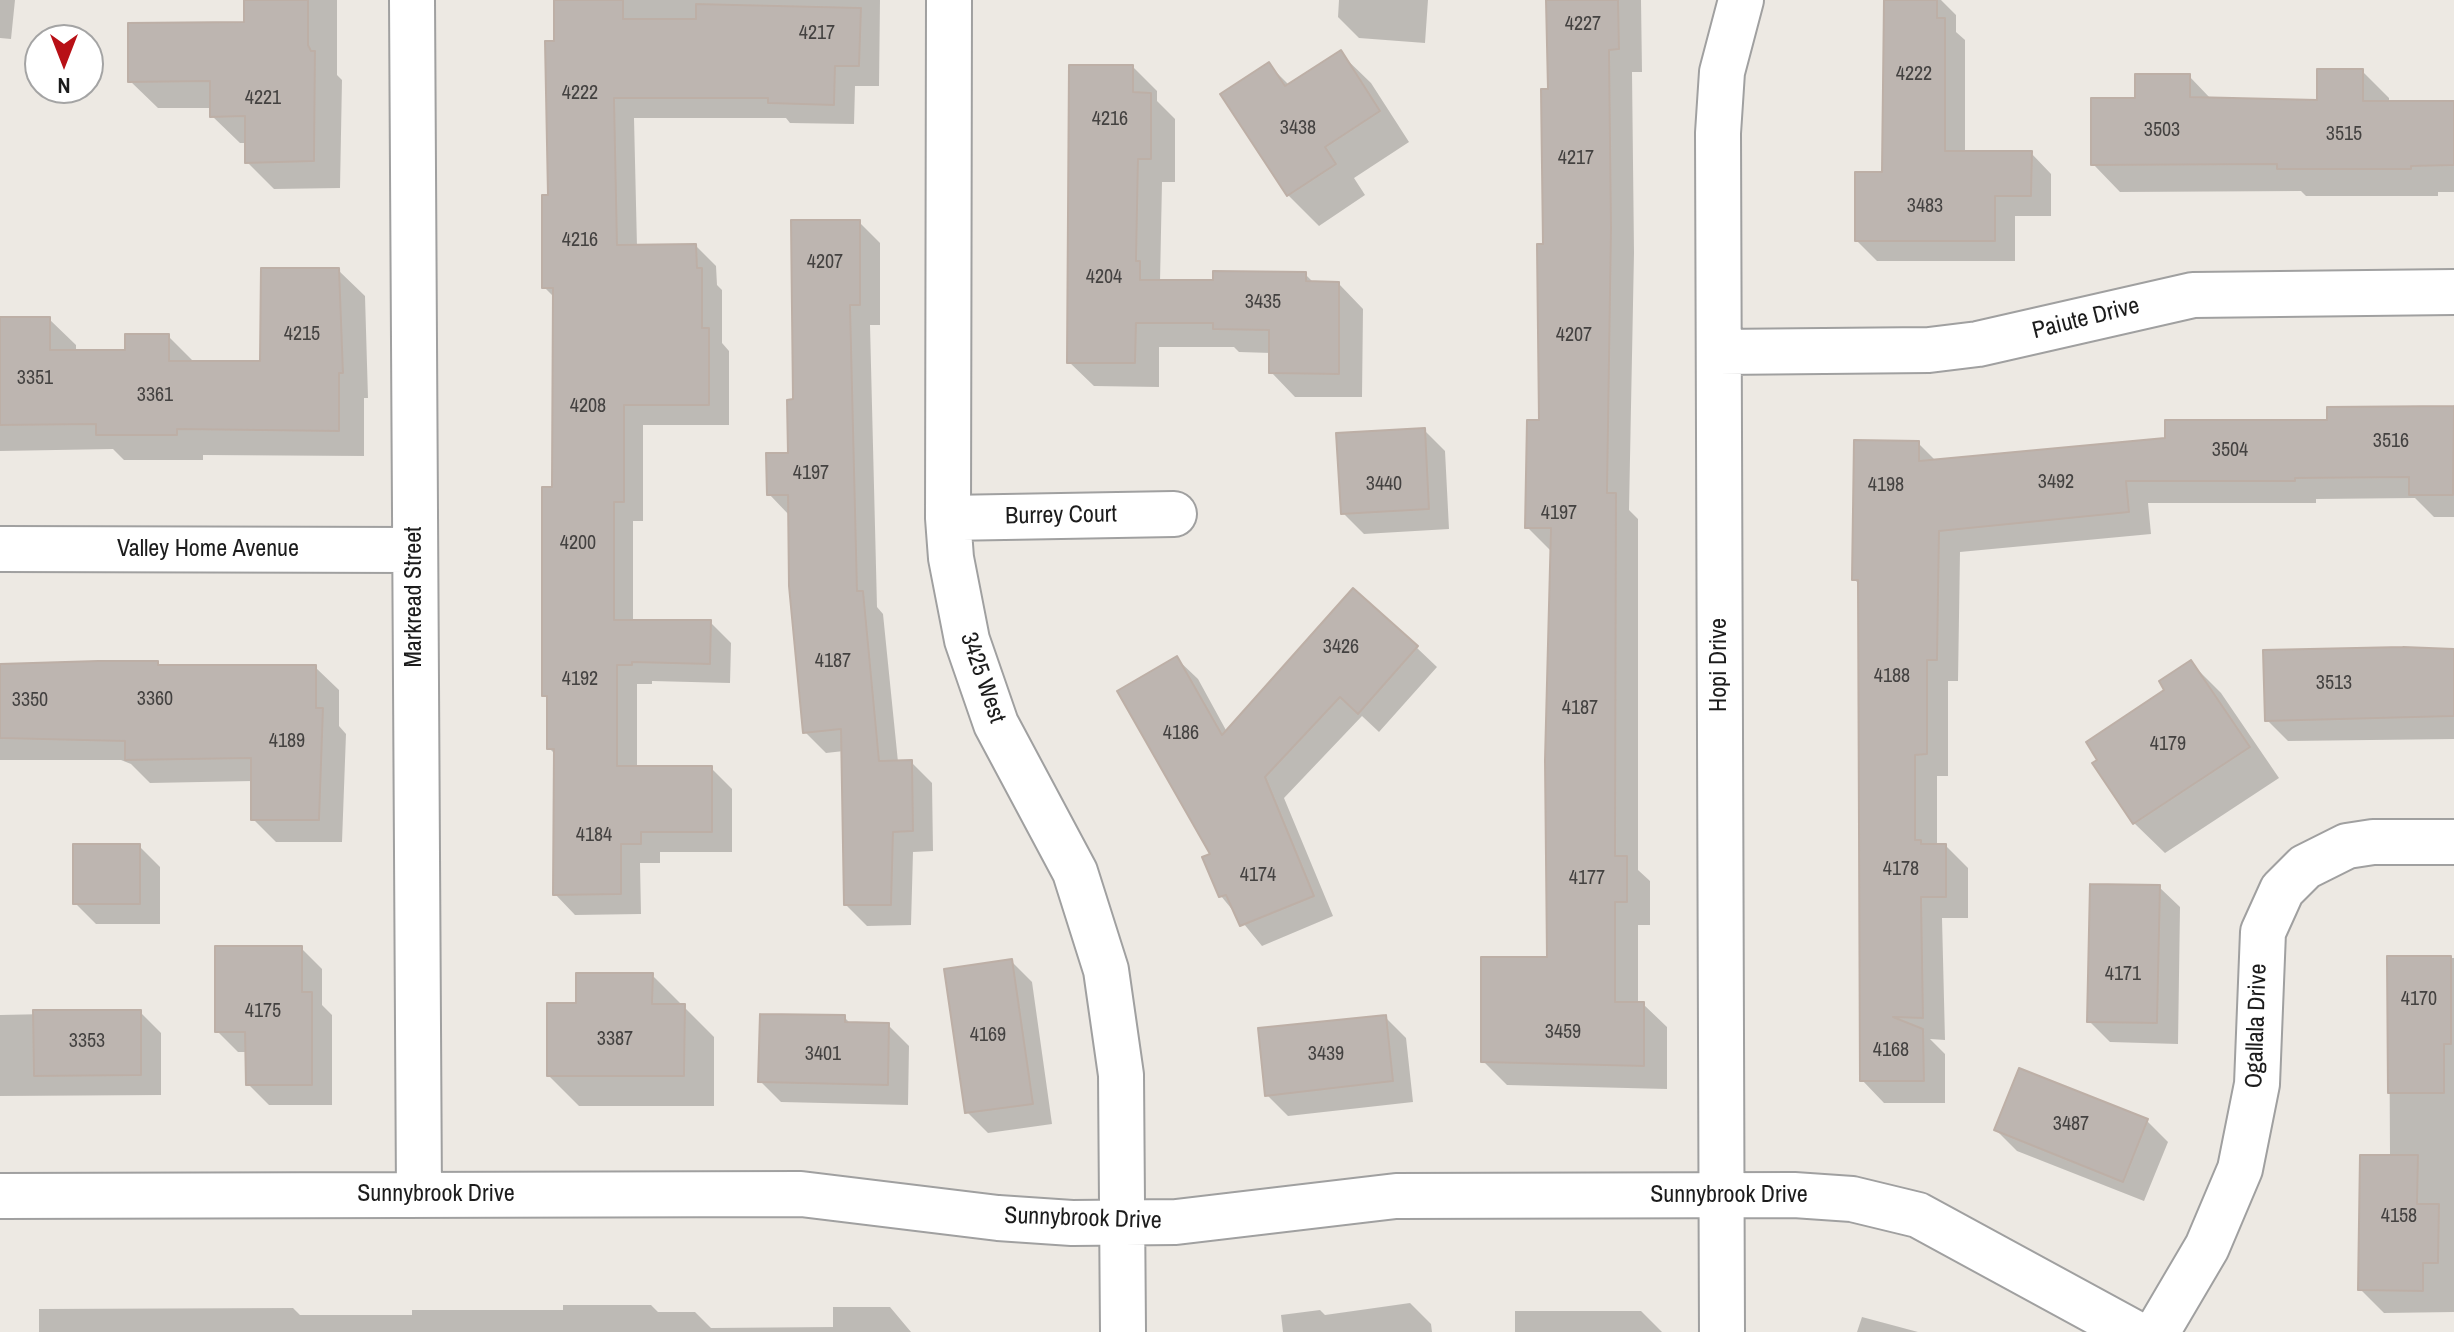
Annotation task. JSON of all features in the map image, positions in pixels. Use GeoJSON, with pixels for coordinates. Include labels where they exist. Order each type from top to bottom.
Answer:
{"type":"FeatureCollection","features":[{"type":"Feature","properties":{"kind":"street","name":"Markread Street"},"geometry":{"type":"LineString","coordinates":[[412,0],[419,1194]]}},
{"type":"Feature","properties":{"kind":"street","name":"3425 West"},"geometry":{"type":"LineString","coordinates":[[949,0],[948,518],[957,599],[980,681],[996,724],[1075,872],[1106,970],[1121,1075],[1123,1332]]}},
{"type":"Feature","properties":{"kind":"street","name":"Hopi Drive"},"geometry":{"type":"LineString","coordinates":[[1722,1332],[1719,102],[1728,44],[1741,0]]}},
{"type":"Feature","properties":{"kind":"street","name":"Paiute Drive"},"geometry":{"type":"LineString","coordinates":[[1719,352],[1929,350],[1978,344],[2193,295],[2454,292]]}},
{"type":"Feature","properties":{"kind":"street","name":"Burrey Court"},"geometry":{"type":"LineString","coordinates":[[948,518],[1174,514]]}},
{"type":"Feature","properties":{"kind":"street","name":"Valley Home Avenue"},"geometry":{"type":"LineString","coordinates":[[0,549],[415,550]]}},
{"type":"Feature","properties":{"kind":"street","name":"Ogallala Drive"},"geometry":{"type":"LineString","coordinates":[[2157,1332],[2207,1247],[2240,1169],[2257,1084],[2263,932],[2282,890],[2305,867],[2347,846],[2373,842],[2454,842]]}},
{"type":"Feature","properties":{"kind":"street","name":"Sunnybrook Drive"},"geometry":{"type":"LineString","coordinates":[[0,1196],[801,1194],[998,1218],[1124,1223],[1215,1219],[1396,1196],[1722,1195],[1852,1199],[1899,1207],[2133,1332]]}},
{"type":"Feature","properties":{"kind":"building"},"geometry":{"type":"Polygon","coordinates":[[[244,0],[308,0],[308,45],[311,51],[315,51],[314,161],[245,163],[245,116],[210,117],[210,81],[128,82],[128,23],[244,22],[244,0]]]}},
{"type":"Feature","properties":{"kind":"building"},"geometry":{"type":"Polygon","coordinates":[[[554,0],[623,0],[623,19],[696,19],[696,4],[861,8],[859,66],[835,66],[834,105],[768,103],[768,98],[614,98],[617,245],[696,244],[697,268],[702,268],[702,328],[709,328],[709,405],[624,405],[624,502],[614,502],[614,620],[711,620],[710,664],[632,662],[632,665],[617,665],[617,766],[712,766],[712,832],[641,832],[641,844],[621,844],[621,894],[553,895],[554,749],[547,749],[547,696],[542,696],[542,487],[552,487],[553,288],[542,288],[542,195],[548,195],[545,41],[554,41],[554,0]]]}},
{"type":"Feature","properties":{"kind":"building"},"geometry":{"type":"Polygon","coordinates":[[[1546,0],[1618,0],[1619,49],[1609,50],[1611,228],[1607,493],[1616,493],[1615,856],[1627,856],[1627,902],[1615,902],[1615,1002],[1644,1002],[1644,1066],[1481,1062],[1481,957],[1547,957],[1545,760],[1551,528],[1525,528],[1527,420],[1539,420],[1537,244],[1543,244],[1541,89],[1548,89],[1546,0]]]}},
{"type":"Feature","properties":{"kind":"building"},"geometry":{"type":"Polygon","coordinates":[[[1884,0],[1937,0],[1937,18],[1945,18],[1945,151],[2032,151],[2031,196],[1995,196],[1995,241],[1855,241],[1855,172],[1882,172],[1884,0]]]}},
{"type":"Feature","properties":{"kind":"building"},"geometry":{"type":"Polygon","coordinates":[[[1341,50],[1380,111],[1325,147],[1336,164],[1287,196],[1220,94],[1269,62],[1285,86],[1341,50]]]}},
{"type":"Feature","properties":{"kind":"building"},"geometry":{"type":"Polygon","coordinates":[[[1069,65],[1133,65],[1133,92],[1151,93],[1151,159],[1138,159],[1136,261],[1140,261],[1140,280],[1213,280],[1213,271],[1306,272],[1306,281],[1339,282],[1339,374],[1269,373],[1269,330],[1213,329],[1213,323],[1136,323],[1135,363],[1067,363],[1069,65]]]}},
{"type":"Feature","properties":{"kind":"building"},"geometry":{"type":"Polygon","coordinates":[[[2317,69],[2363,69],[2363,101],[2454,101],[2454,165],[2411,166],[2411,169],[2277,169],[2277,164],[2091,165],[2091,98],[2135,98],[2135,74],[2190,74],[2190,97],[2317,100],[2317,69]]]}},
{"type":"Feature","properties":{"kind":"building"},"geometry":{"type":"Polygon","coordinates":[[[791,220],[860,220],[860,305],[850,305],[857,591],[863,591],[879,761],[912,760],[913,831],[893,832],[891,905],[844,905],[841,729],[803,733],[789,586],[788,495],[767,495],[766,453],[788,453],[787,400],[793,399],[791,220]]]}},
{"type":"Feature","properties":{"kind":"building"},"geometry":{"type":"Polygon","coordinates":[[[261,268],[339,268],[343,373],[339,373],[339,431],[177,429],[177,435],[96,435],[96,424],[0,425],[0,317],[50,317],[50,350],[125,350],[125,334],[169,334],[169,361],[260,361],[261,268]]]}},
{"type":"Feature","properties":{"kind":"building"},"geometry":{"type":"Polygon","coordinates":[[[2454,406],[2453,495],[2409,495],[2409,477],[2126,481],[2129,512],[1939,531],[1937,660],[1927,660],[1927,754],[1915,755],[1915,840],[1921,840],[1921,844],[1946,844],[1946,897],[1921,897],[1923,1018],[1893,1017],[1923,1029],[1924,1081],[1860,1081],[1858,580],[1852,580],[1854,440],[1919,441],[1919,461],[2165,438],[2165,420],[2327,420],[2327,407],[2454,406]]]}},
{"type":"Feature","properties":{"kind":"building"},"geometry":{"type":"Polygon","coordinates":[[[1425,428],[1429,509],[1341,514],[1336,433],[1425,428]]]}},
{"type":"Feature","properties":{"kind":"building"},"geometry":{"type":"Polygon","coordinates":[[[1353,588],[1418,646],[1358,714],[1340,697],[1265,777],[1314,896],[1240,926],[1226,895],[1219,897],[1202,857],[1210,854],[1117,691],[1177,656],[1222,735],[1353,588]]]}},
{"type":"Feature","properties":{"kind":"building"},"geometry":{"type":"Polygon","coordinates":[[[2454,649],[2454,716],[2265,721],[2263,650],[2454,649]]]}},
{"type":"Feature","properties":{"kind":"building"},"geometry":{"type":"Polygon","coordinates":[[[2191,660],[2250,747],[2133,824],[2092,763],[2097,760],[2086,742],[2164,690],[2159,681],[2191,660]]]}},
{"type":"Feature","properties":{"kind":"building"},"geometry":{"type":"Polygon","coordinates":[[[158,661],[158,665],[316,665],[316,708],[323,708],[319,820],[251,820],[251,758],[125,760],[125,741],[0,738],[0,664],[158,661]]]}},
{"type":"Feature","properties":{"kind":"building"},"geometry":{"type":"Polygon","coordinates":[[[73,844],[140,844],[140,904],[73,904],[73,844]]]}},
{"type":"Feature","properties":{"kind":"building"},"geometry":{"type":"Polygon","coordinates":[[[2090,884],[2160,885],[2157,1023],[2087,1022],[2090,884]]]}},
{"type":"Feature","properties":{"kind":"building"},"geometry":{"type":"Polygon","coordinates":[[[215,946],[302,946],[302,992],[312,992],[312,1085],[246,1085],[245,1032],[215,1032],[215,946]]]}},
{"type":"Feature","properties":{"kind":"building"},"geometry":{"type":"Polygon","coordinates":[[[2387,956],[2451,956],[2451,1044],[2444,1044],[2444,1093],[2388,1093],[2387,956]]]}},
{"type":"Feature","properties":{"kind":"building"},"geometry":{"type":"Polygon","coordinates":[[[1012,959],[1033,1104],[965,1113],[944,969],[1012,959]]]}},
{"type":"Feature","properties":{"kind":"building"},"geometry":{"type":"Polygon","coordinates":[[[576,973],[653,973],[652,1004],[685,1004],[684,1076],[547,1076],[547,1003],[576,1003],[576,973]]]}},
{"type":"Feature","properties":{"kind":"building"},"geometry":{"type":"Polygon","coordinates":[[[33,1010],[141,1010],[141,1075],[34,1076],[33,1010]]]}},
{"type":"Feature","properties":{"kind":"building"},"geometry":{"type":"Polygon","coordinates":[[[760,1014],[845,1015],[845,1022],[889,1023],[888,1085],[758,1082],[760,1014]]]}},
{"type":"Feature","properties":{"kind":"building"},"geometry":{"type":"Polygon","coordinates":[[[1386,1015],[1393,1081],[1265,1096],[1258,1028],[1386,1015]]]}},
{"type":"Feature","properties":{"kind":"building"},"geometry":{"type":"Polygon","coordinates":[[[2019,1068],[2148,1119],[2123,1182],[1994,1130],[2019,1068]]]}},
{"type":"Feature","properties":{"kind":"building"},"geometry":{"type":"Polygon","coordinates":[[[2360,1155],[2418,1155],[2417,1204],[2439,1204],[2438,1263],[2423,1263],[2423,1291],[2358,1290],[2360,1155]]]}}]}
